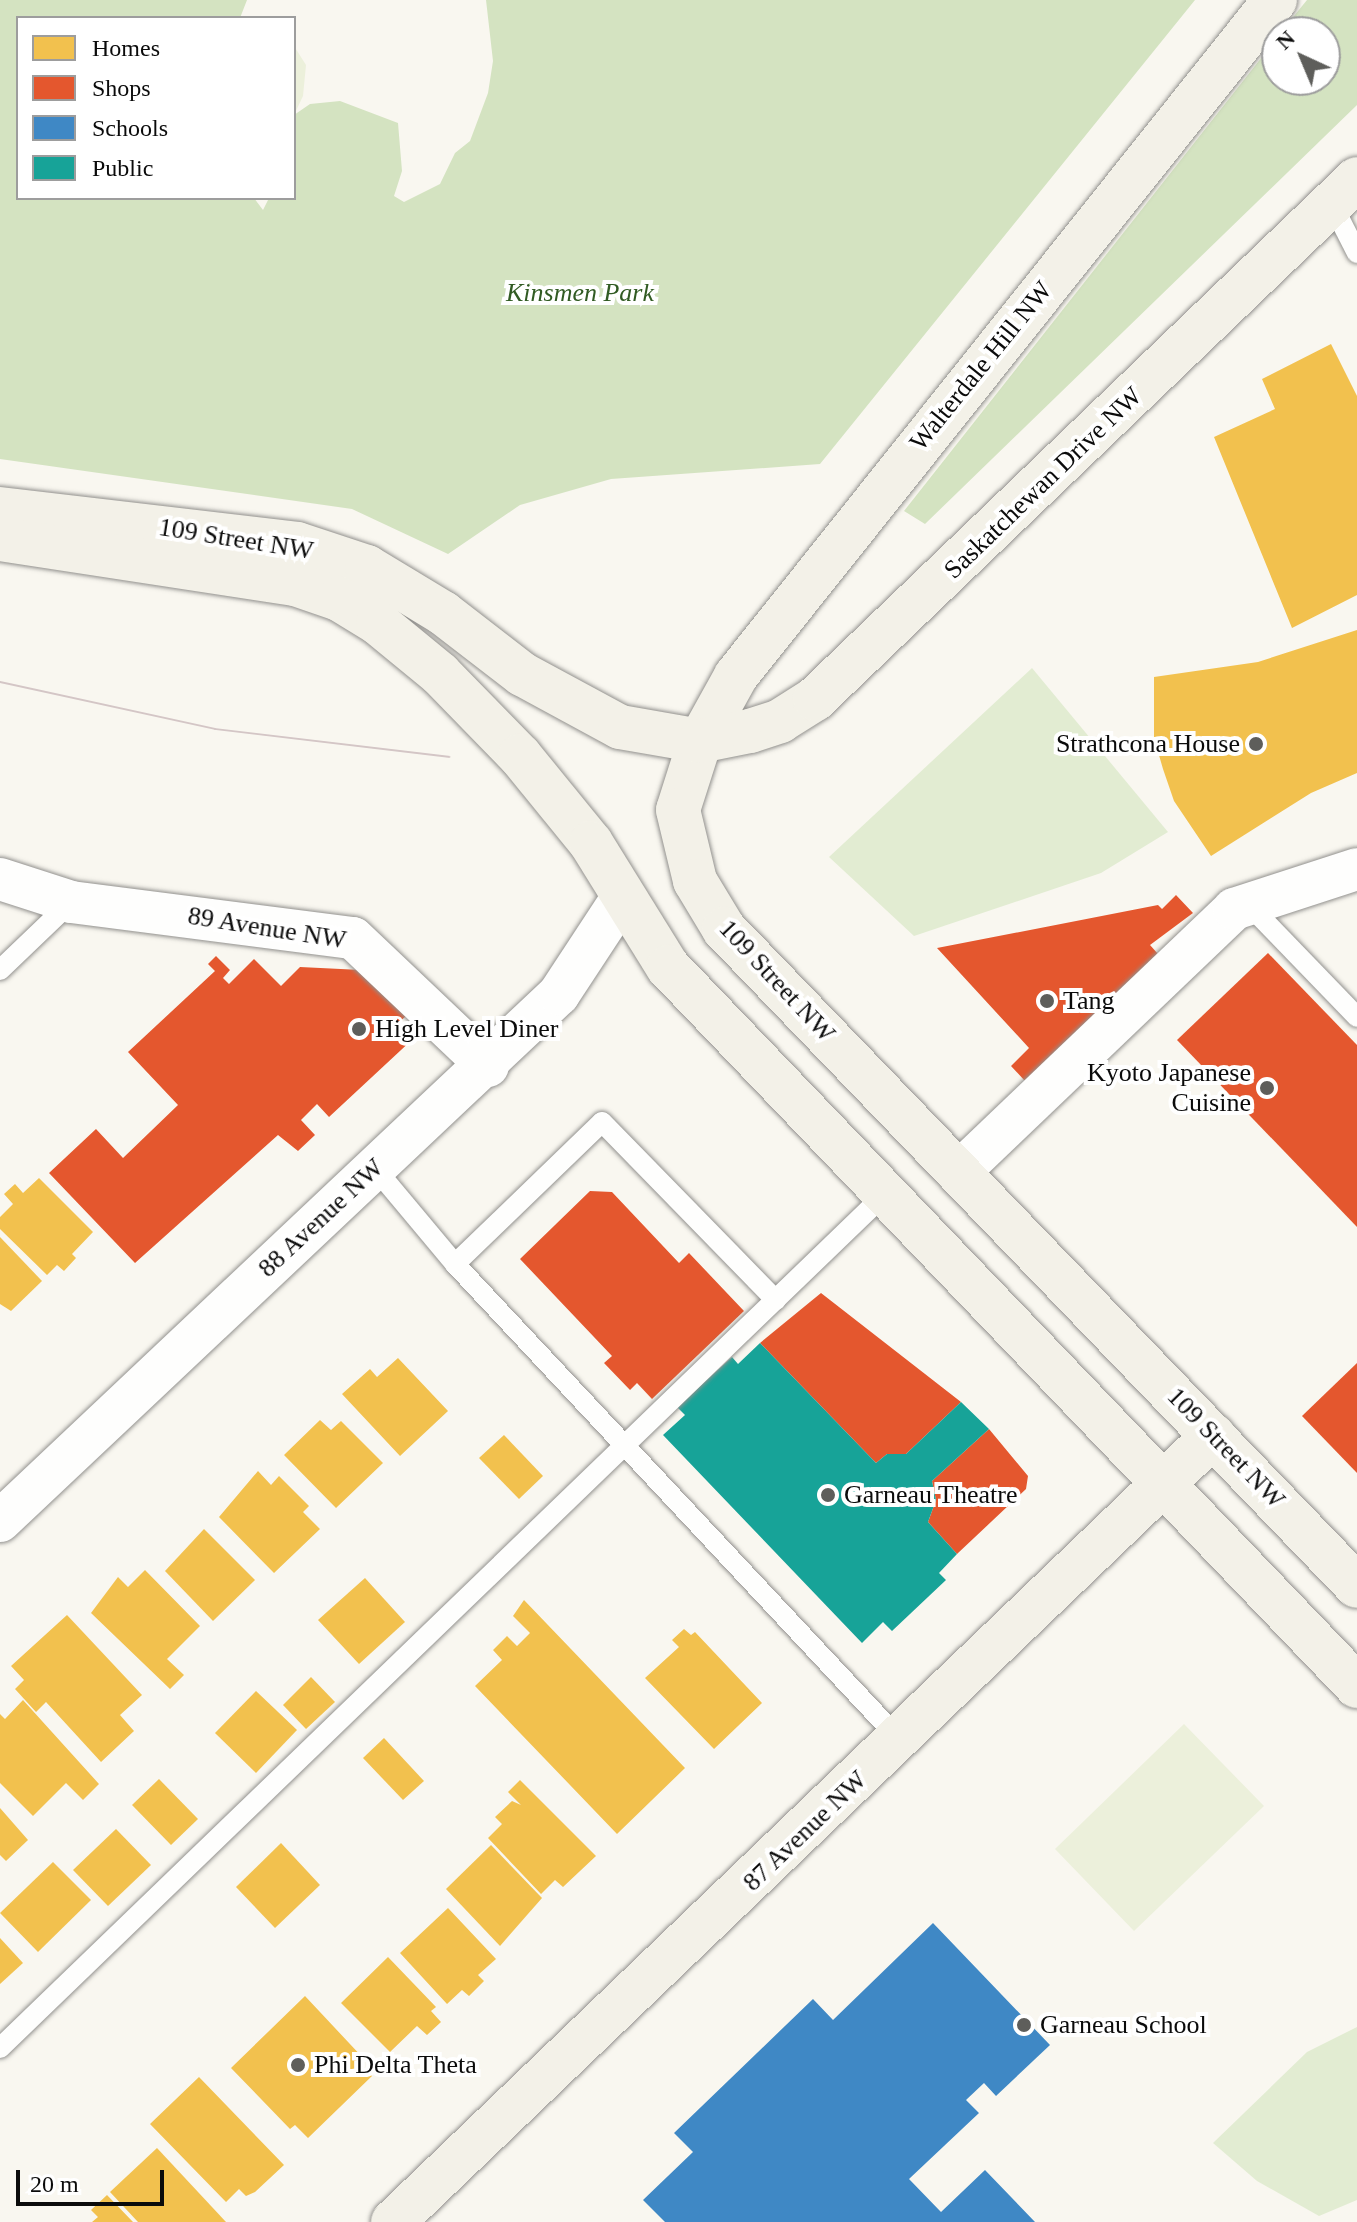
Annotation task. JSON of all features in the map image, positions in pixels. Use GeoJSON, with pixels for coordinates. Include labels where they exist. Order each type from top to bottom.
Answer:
{"type":"FeatureCollection","features":[{"type":"Feature","properties":{"kind":"main road","name":"Walterdale Hill NW"},"geometry":{"type":"LineString","coordinates":[[700,741],[736,676],[770,631],[1275,0]]}},
{"type":"Feature","properties":{"kind":"main road","name":"Saskatchewan Drive NW"},"geometry":{"type":"LineString","coordinates":[[700,741],[780,721],[815,699],[1344,192]]}},
{"type":"Feature","properties":{"kind":"main road","name":"109 Street NW"},"geometry":{"type":"LineString","coordinates":[[0,509],[297,544],[367,567],[443,613],[522,674],[620,727],[700,741],[678,810],[695,881],[724,929],[1357,1586]]}},
{"type":"Feature","properties":{"kind":"main road","name":"109 Street NW"},"geometry":{"type":"LineString","coordinates":[[0,539],[295,584],[339,599],[378,623],[440,674],[520,756],[591,843],[622,898],[668,967],[883,1196],[1164,1483],[1357,1686]]}},
{"type":"Feature","properties":{"kind":"main road","name":"87 Avenue NW"},"geometry":{"type":"LineString","coordinates":[[393,2222],[901,1741],[1213,1436]]}},
{"type":"Feature","properties":{"kind":"street"},"geometry":{"type":"LineString","coordinates":[[958,1173],[1234,909],[1357,869]]}},
{"type":"Feature","properties":{"kind":"street","name":"89 Avenue NW"},"geometry":{"type":"LineString","coordinates":[[0,879],[71,902],[353,938],[488,1066]]}},
{"type":"Feature","properties":{"kind":"street","name":"88 Avenue NW"},"geometry":{"type":"LineString","coordinates":[[0,1521],[374,1167],[488,1066],[559,994],[622,898]]}},
{"type":"Feature","properties":{"kind":"lane"},"geometry":{"type":"LineString","coordinates":[[1344,192],[1357,253]]}},
{"type":"Feature","properties":{"kind":"lane"},"geometry":{"type":"LineString","coordinates":[[0,970],[71,902]]}},
{"type":"Feature","properties":{"kind":"lane"},"geometry":{"type":"LineString","coordinates":[[1248,904],[1357,1017]]}},
{"type":"Feature","properties":{"kind":"lane"},"geometry":{"type":"LineString","coordinates":[[455,1264],[602,1122],[776,1300]]}},
{"type":"Feature","properties":{"kind":"lane"},"geometry":{"type":"LineString","coordinates":[[374,1167],[455,1264],[901,1741]]}},
{"type":"Feature","properties":{"kind":"lane"},"geometry":{"type":"LineString","coordinates":[[0,2048],[883,1196]]}},
{"type":"Feature","properties":{"kind":"green space","name":"Kinsmen Park"},"geometry":{"type":"Polygon","coordinates":[[[0,0],[247,0],[241,16],[16,16],[16,200],[256,200],[263,210],[268,200],[296,200],[296,114],[310,104],[340,101],[398,123],[402,171],[394,196],[404,202],[440,184],[455,153],[470,141],[488,93],[493,61],[486,0],[1195,0],[820,464],[611,479],[520,505],[448,554],[352,509],[0,459],[0,0]]]}},
{"type":"Feature","properties":{"kind":"green space"},"geometry":{"type":"Polygon","coordinates":[[[1307,0],[1357,0],[1357,105],[925,524],[904,511],[1261,58],[1261,96],[1341,96],[1341,16],[1294,16],[1307,0]]]}},
{"type":"Feature","properties":{"kind":"green space"},"geometry":{"type":"Polygon","coordinates":[[[296,49],[306,65],[303,96],[296,111],[296,49]]]}},
{"type":"Feature","properties":{"kind":"green space"},"geometry":{"type":"Polygon","coordinates":[[[1032,668],[1168,832],[1101,873],[914,936],[829,857],[1032,668]]]}},
{"type":"Feature","properties":{"kind":"green space"},"geometry":{"type":"Polygon","coordinates":[[[1184,1724],[1264,1806],[1134,1931],[1055,1849],[1184,1724]]]}},
{"type":"Feature","properties":{"kind":"green space"},"geometry":{"type":"Polygon","coordinates":[[[1357,2027],[1357,2200],[1319,2216],[1257,2181],[1213,2143],[1307,2052],[1357,2027]]]}},
{"type":"Feature","properties":{"kind":"building: Homes"},"geometry":{"type":"Polygon","coordinates":[[[1331,344],[1357,396],[1357,595],[1292,628],[1214,437],[1275,409],[1262,379],[1331,344]]]}},
{"type":"Feature","properties":{"kind":"building: Homes","name":"Strathcona House"},"geometry":{"type":"Polygon","coordinates":[[[1357,630],[1357,773],[1311,793],[1211,856],[1174,801],[1163,769],[1154,738],[1154,677],[1258,662],[1357,630]]]}},
{"type":"Feature","properties":{"kind":"building: Homes"},"geometry":{"type":"Polygon","coordinates":[[[39,1178],[93,1232],[72,1254],[76,1258],[64,1271],[57,1265],[47,1275],[0,1229],[0,1217],[13,1204],[4,1194],[15,1184],[23,1193],[39,1178]]]}},
{"type":"Feature","properties":{"kind":"building: Homes"},"geometry":{"type":"Polygon","coordinates":[[[0,1237],[42,1281],[11,1311],[0,1304],[0,1237]]]}},
{"type":"Feature","properties":{"kind":"building: Homes"},"geometry":{"type":"Polygon","coordinates":[[[398,1358],[448,1411],[400,1456],[342,1394],[370,1369],[377,1377],[398,1358]]]}},
{"type":"Feature","properties":{"kind":"building: Homes"},"geometry":{"type":"Polygon","coordinates":[[[320,1420],[331,1430],[341,1421],[383,1463],[336,1508],[284,1455],[320,1420]]]}},
{"type":"Feature","properties":{"kind":"building: Homes"},"geometry":{"type":"Polygon","coordinates":[[[504,1435],[543,1476],[519,1499],[479,1458],[504,1435]]]}},
{"type":"Feature","properties":{"kind":"building: Homes"},"geometry":{"type":"Polygon","coordinates":[[[258,1471],[271,1485],[279,1476],[309,1506],[303,1512],[320,1529],[274,1573],[219,1517],[258,1471]]]}},
{"type":"Feature","properties":{"kind":"building: Homes"},"geometry":{"type":"Polygon","coordinates":[[[204,1529],[255,1580],[213,1621],[165,1571],[204,1529]]]}},
{"type":"Feature","properties":{"kind":"building: Homes"},"geometry":{"type":"Polygon","coordinates":[[[145,1570],[200,1626],[167,1659],[184,1675],[170,1689],[91,1613],[118,1577],[128,1587],[145,1570]]]}},
{"type":"Feature","properties":{"kind":"building: Homes"},"geometry":{"type":"Polygon","coordinates":[[[365,1578],[405,1622],[359,1664],[318,1620],[365,1578]]]}},
{"type":"Feature","properties":{"kind":"building: Homes"},"geometry":{"type":"Polygon","coordinates":[[[524,1600],[685,1768],[617,1834],[475,1686],[502,1660],[493,1650],[507,1636],[517,1646],[530,1633],[513,1616],[524,1600]]]}},
{"type":"Feature","properties":{"kind":"building: Homes"},"geometry":{"type":"Polygon","coordinates":[[[67,1615],[142,1695],[120,1715],[134,1731],[101,1762],[46,1702],[36,1712],[15,1689],[24,1680],[11,1666],[67,1615]]]}},
{"type":"Feature","properties":{"kind":"building: Homes"},"geometry":{"type":"Polygon","coordinates":[[[684,1629],[691,1635],[695,1632],[762,1703],[714,1749],[645,1678],[679,1647],[672,1640],[684,1629]]]}},
{"type":"Feature","properties":{"kind":"building: Homes"},"geometry":{"type":"Polygon","coordinates":[[[311,1677],[335,1702],[306,1729],[283,1705],[311,1677]]]}},
{"type":"Feature","properties":{"kind":"building: Homes"},"geometry":{"type":"Polygon","coordinates":[[[256,1691],[297,1730],[256,1773],[215,1733],[256,1691]]]}},
{"type":"Feature","properties":{"kind":"building: Homes"},"geometry":{"type":"Polygon","coordinates":[[[23,1700],[99,1784],[83,1800],[66,1783],[33,1816],[0,1783],[0,1714],[5,1719],[23,1700]]]}},
{"type":"Feature","properties":{"kind":"building: Homes"},"geometry":{"type":"Polygon","coordinates":[[[384,1738],[424,1781],[403,1800],[363,1758],[384,1738]]]}},
{"type":"Feature","properties":{"kind":"building: Homes"},"geometry":{"type":"Polygon","coordinates":[[[159,1779],[198,1819],[171,1845],[132,1805],[159,1779]]]}},
{"type":"Feature","properties":{"kind":"building: Homes"},"geometry":{"type":"Polygon","coordinates":[[[520,1780],[596,1856],[563,1887],[555,1880],[541,1894],[488,1838],[502,1824],[495,1817],[512,1801],[521,1805],[508,1792],[520,1780]]]}},
{"type":"Feature","properties":{"kind":"building: Homes"},"geometry":{"type":"Polygon","coordinates":[[[0,1808],[28,1840],[6,1861],[0,1855],[0,1808]]]}},
{"type":"Feature","properties":{"kind":"building: Homes"},"geometry":{"type":"Polygon","coordinates":[[[116,1829],[151,1865],[108,1906],[73,1870],[116,1829]]]}},
{"type":"Feature","properties":{"kind":"building: Homes"},"geometry":{"type":"Polygon","coordinates":[[[281,1843],[320,1885],[275,1928],[236,1887],[281,1843]]]}},
{"type":"Feature","properties":{"kind":"building: Homes"},"geometry":{"type":"Polygon","coordinates":[[[491,1845],[542,1898],[500,1946],[446,1889],[491,1845]]]}},
{"type":"Feature","properties":{"kind":"building: Homes"},"geometry":{"type":"Polygon","coordinates":[[[53,1862],[91,1900],[38,1952],[0,1913],[53,1862]]]}},
{"type":"Feature","properties":{"kind":"building: Homes"},"geometry":{"type":"Polygon","coordinates":[[[448,1908],[496,1959],[478,1975],[484,1981],[469,1996],[462,1990],[447,2004],[400,1953],[448,1908]]]}},
{"type":"Feature","properties":{"kind":"building: Homes"},"geometry":{"type":"Polygon","coordinates":[[[0,1938],[23,1963],[0,1984],[0,1938]]]}},
{"type":"Feature","properties":{"kind":"building: Homes"},"geometry":{"type":"Polygon","coordinates":[[[388,1957],[436,2007],[431,2011],[441,2022],[427,2035],[417,2026],[390,2052],[341,2003],[388,1957]]]}},
{"type":"Feature","properties":{"kind":"building: Homes","name":"Phi Delta Theta"},"geometry":{"type":"Polygon","coordinates":[[[305,1996],[364,2059],[360,2063],[372,2076],[308,2138],[295,2125],[290,2129],[231,2068],[305,1996]]]}},
{"type":"Feature","properties":{"kind":"building: Homes"},"geometry":{"type":"Polygon","coordinates":[[[199,2077],[284,2165],[255,2192],[246,2196],[239,2189],[226,2202],[150,2124],[199,2077]]]}},
{"type":"Feature","properties":{"kind":"building: Homes"},"geometry":{"type":"Polygon","coordinates":[[[157,2148],[226,2222],[138,2222],[110,2192],[157,2148]]]}},
{"type":"Feature","properties":{"kind":"building: Homes"},"geometry":{"type":"Polygon","coordinates":[[[107,2195],[133,2222],[92,2222],[98,2217],[91,2210],[107,2195]]]}},
{"type":"Feature","properties":{"kind":"building: Shops","name":"Tang"},"geometry":{"type":"Polygon","coordinates":[[[1176,895],[1193,913],[1150,945],[1158,954],[1025,1081],[1011,1066],[1029,1048],[937,948],[1158,905],[1162,909],[1176,895]]]}},
{"type":"Feature","properties":{"kind":"building: Shops"},"geometry":{"type":"Polygon","coordinates":[[[1268,953],[1357,1045],[1357,1227],[1177,1040],[1268,953]]]}},
{"type":"Feature","properties":{"kind":"building: Shops"},"geometry":{"type":"Polygon","coordinates":[[[216,956],[230,970],[223,978],[229,984],[254,959],[281,986],[300,967],[361,970],[410,1013],[400,1021],[415,1037],[329,1117],[317,1104],[301,1120],[315,1135],[298,1151],[278,1135],[135,1263],[49,1173],[96,1129],[123,1158],[178,1105],[128,1052],[215,971],[208,964],[216,956]]]}},
{"type":"Feature","properties":{"kind":"building: Shops"},"geometry":{"type":"Polygon","coordinates":[[[590,1191],[612,1192],[679,1263],[689,1253],[744,1311],[652,1399],[637,1383],[630,1390],[604,1363],[612,1356],[520,1259],[590,1191]]]}},
{"type":"Feature","properties":{"kind":"building: Shops"},"geometry":{"type":"Polygon","coordinates":[[[821,1293],[961,1402],[906,1454],[887,1454],[876,1463],[760,1343],[821,1293]]]}},
{"type":"Feature","properties":{"kind":"building: Shops"},"geometry":{"type":"Polygon","coordinates":[[[1357,1363],[1357,1473],[1302,1416],[1357,1363]]]}},
{"type":"Feature","properties":{"kind":"building: Shops"},"geometry":{"type":"Polygon","coordinates":[[[989,1429],[1028,1476],[1026,1489],[957,1554],[928,1522],[936,1500],[932,1481],[989,1429]]]}},
{"type":"Feature","properties":{"kind":"building: Schools"},"geometry":{"type":"Polygon","coordinates":[[[933,1923],[1050,2045],[996,2096],[984,2083],[966,2100],[979,2113],[909,2179],[941,2212],[985,2170],[1035,2222],[665,2222],[643,2200],[693,2152],[674,2133],[813,1999],[833,2020],[933,1923]]]}},
{"type":"Feature","properties":{"kind":"building: Public","name":"Garneau Theatre"},"geometry":{"type":"Polygon","coordinates":[[[760,1343],[876,1463],[887,1454],[906,1454],[961,1402],[989,1429],[932,1481],[936,1500],[928,1522],[957,1554],[939,1573],[946,1580],[892,1631],[883,1622],[862,1643],[663,1435],[685,1415],[677,1407],[732,1357],[738,1364],[760,1343]]]}},
{"type":"Feature","properties":{"kind":"tram line"},"geometry":{"type":"LineString","coordinates":[[0,682],[215,729],[449,757]]}},
{"type":"Feature","properties":{"kind":"place","name":"Strathcona House"},"geometry":{"type":"Point","coordinates":[1256,744]}},
{"type":"Feature","properties":{"kind":"place","name":"Tang"},"geometry":{"type":"Point","coordinates":[1047,1001]}},
{"type":"Feature","properties":{"kind":"place","name":"High Level Diner"},"geometry":{"type":"Point","coordinates":[359,1029]}},
{"type":"Feature","properties":{"kind":"place","name":"Kyoto Japanese Cuisine"},"geometry":{"type":"Point","coordinates":[1267,1088]}},
{"type":"Feature","properties":{"kind":"place","name":"Garneau Theatre"},"geometry":{"type":"Point","coordinates":[828,1495]}},
{"type":"Feature","properties":{"kind":"place","name":"Garneau School"},"geometry":{"type":"Point","coordinates":[1024,2025]}},
{"type":"Feature","properties":{"kind":"place","name":"Phi Delta Theta"},"geometry":{"type":"Point","coordinates":[298,2065]}}]}
